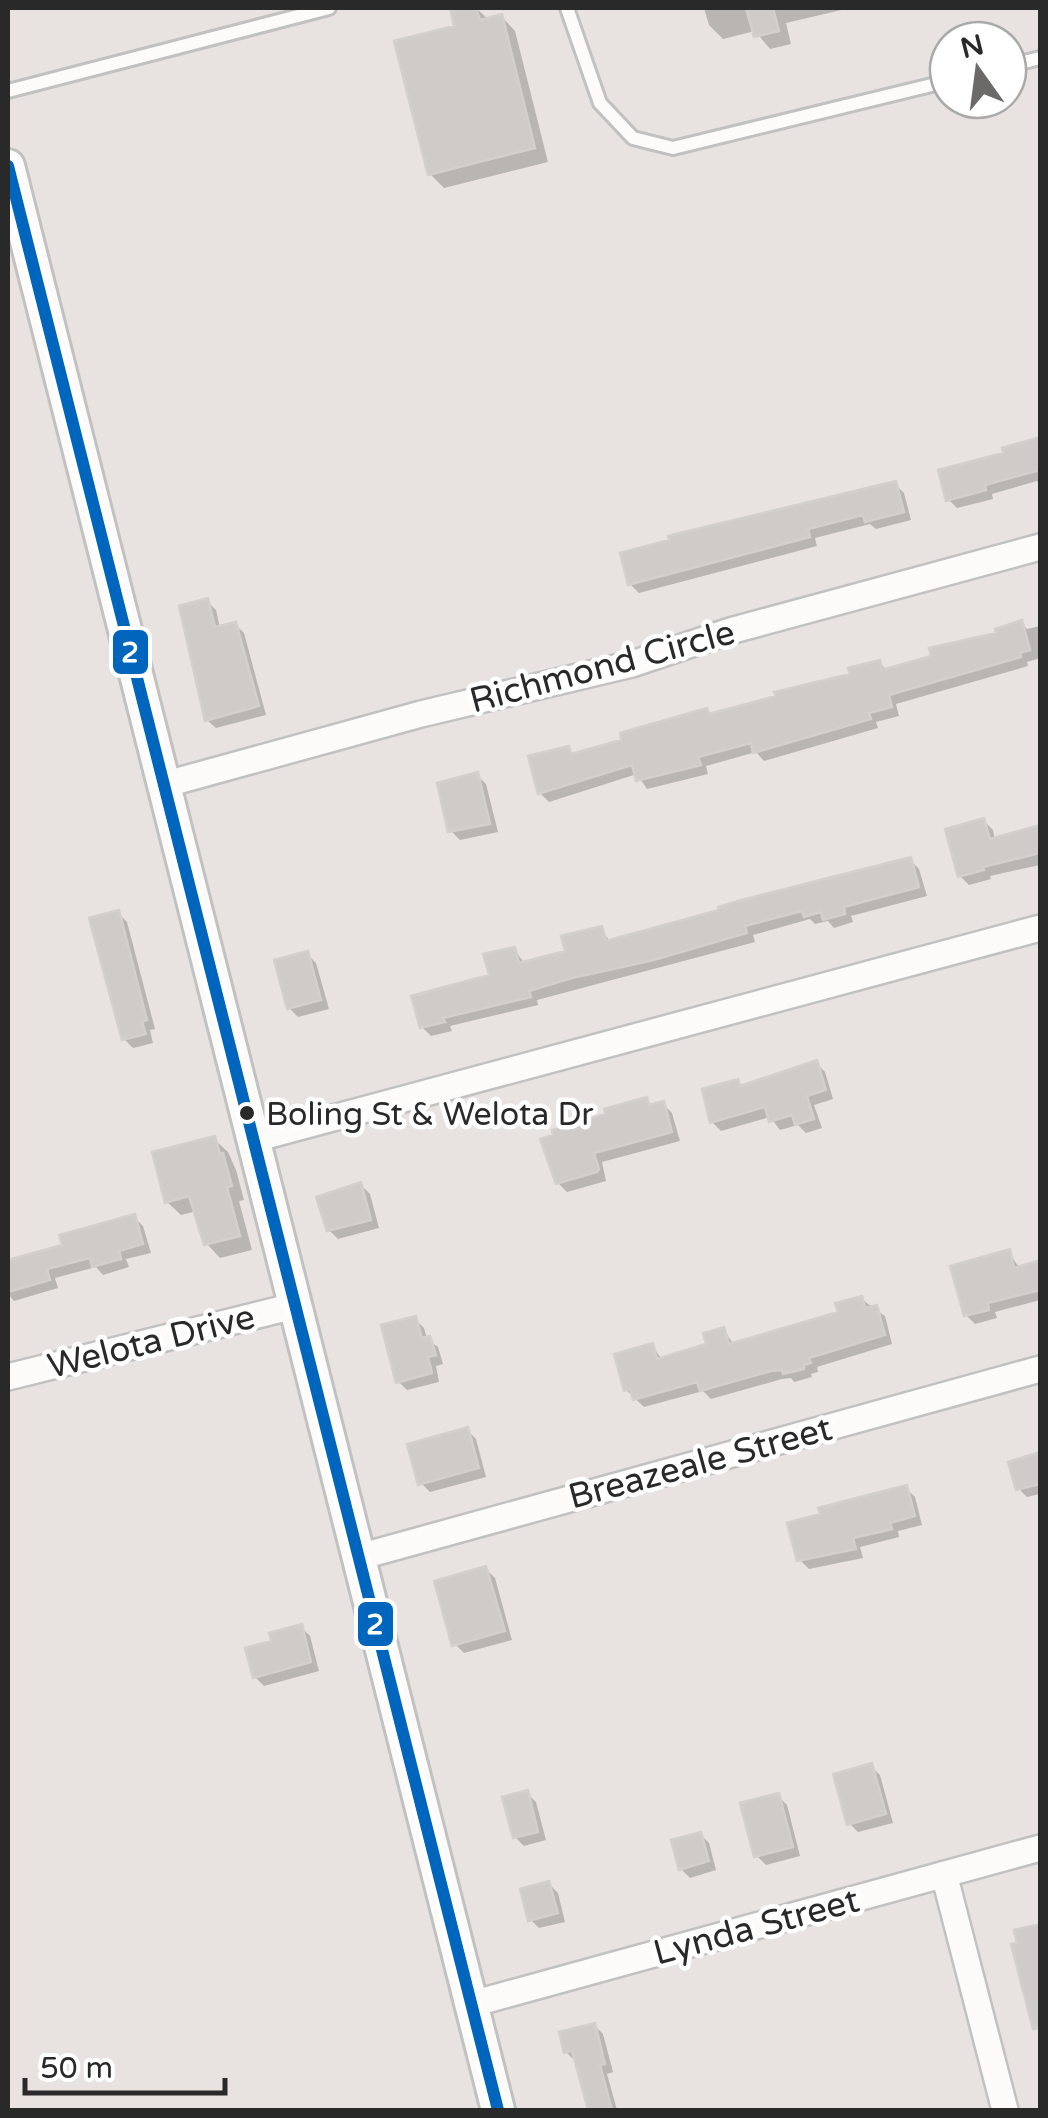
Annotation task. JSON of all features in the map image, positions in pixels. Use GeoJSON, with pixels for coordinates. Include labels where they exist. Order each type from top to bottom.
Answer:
{"type":"FeatureCollection","features":[{"type":"Feature","properties":{"kind":"street"},"geometry":{"type":"LineString","coordinates":[[8,166],[498,2110]]}},
{"type":"Feature","properties":{"kind":"street","name":"Richmond Circle"},"geometry":{"type":"LineString","coordinates":[[162,785],[421,714],[632,664],[730,632],[1040,547]]}},
{"type":"Feature","properties":{"kind":"street"},"geometry":{"type":"LineString","coordinates":[[251,1140],[1040,928]]}},
{"type":"Feature","properties":{"kind":"street","name":"Welota Drive"},"geometry":{"type":"LineString","coordinates":[[8,1377],[294,1306]]}},
{"type":"Feature","properties":{"kind":"street","name":"Breazeale Street"},"geometry":{"type":"LineString","coordinates":[[359,1557],[1040,1369]]}},
{"type":"Feature","properties":{"kind":"street","name":"Lynda Street"},"geometry":{"type":"LineString","coordinates":[[472,2004],[1040,1848]]}},
{"type":"Feature","properties":{"kind":"street"},"geometry":{"type":"LineString","coordinates":[[944,1874],[1005,2110]]}},
{"type":"Feature","properties":{"kind":"lane"},"geometry":{"type":"LineString","coordinates":[[8,91],[329,8]]}},
{"type":"Feature","properties":{"kind":"lane"},"geometry":{"type":"LineString","coordinates":[[567,8],[600,103],[633,138],[673,148],[928,86]]}},
{"type":"Feature","properties":{"kind":"building"},"geometry":{"type":"Polygon","coordinates":[[[450,8],[476,8],[480,20],[502,14],[535,148],[428,175],[394,41],[454,26],[450,8]]]}},
{"type":"Feature","properties":{"kind":"building"},"geometry":{"type":"Polygon","coordinates":[[[746,8],[773,8],[779,31],[754,37],[746,8]]]}},
{"type":"Feature","properties":{"kind":"building"},"geometry":{"type":"Polygon","coordinates":[[[1040,437],[1040,470],[946,501],[938,470],[1003,453],[1002,448],[1040,437]]]}},
{"type":"Feature","properties":{"kind":"building"},"geometry":{"type":"Polygon","coordinates":[[[896,481],[904,512],[865,522],[863,515],[808,529],[810,537],[628,585],[620,553],[669,540],[668,536],[896,481]]]}},
{"type":"Feature","properties":{"kind":"building"},"geometry":{"type":"Polygon","coordinates":[[[208,598],[215,627],[236,622],[259,706],[205,721],[179,606],[208,598]]]}},
{"type":"Feature","properties":{"kind":"building"},"geometry":{"type":"Polygon","coordinates":[[[1022,620],[1030,650],[1020,653],[1021,657],[889,695],[892,707],[869,713],[871,719],[753,753],[751,743],[698,757],[701,765],[636,781],[632,765],[538,794],[528,756],[569,746],[571,754],[621,740],[620,733],[707,708],[709,714],[776,696],[774,692],[850,674],[848,668],[880,660],[882,670],[931,656],[929,648],[996,633],[995,629],[1022,620]]]}},
{"type":"Feature","properties":{"kind":"building"},"geometry":{"type":"Polygon","coordinates":[[[478,772],[490,824],[448,832],[437,783],[478,772]]]}},
{"type":"Feature","properties":{"kind":"building"},"geometry":{"type":"Polygon","coordinates":[[[984,818],[990,839],[1040,825],[1040,853],[958,877],[945,829],[984,818]]]}},
{"type":"Feature","properties":{"kind":"building"},"geometry":{"type":"Polygon","coordinates":[[[911,857],[919,887],[844,907],[845,914],[823,920],[821,912],[804,917],[802,911],[745,926],[747,933],[572,978],[529,991],[531,997],[443,1018],[445,1022],[420,1028],[411,996],[489,975],[483,954],[515,947],[519,963],[565,951],[561,936],[602,926],[606,941],[719,910],[718,907],[738,901],[911,857]]]}},
{"type":"Feature","properties":{"kind":"building"},"geometry":{"type":"Polygon","coordinates":[[[119,910],[147,1020],[142,1022],[146,1034],[122,1040],[89,918],[119,910]]]}},
{"type":"Feature","properties":{"kind":"building"},"geometry":{"type":"Polygon","coordinates":[[[308,951],[321,1000],[287,1009],[274,960],[308,951]]]}},
{"type":"Feature","properties":{"kind":"building"},"geometry":{"type":"Polygon","coordinates":[[[817,1060],[826,1090],[807,1096],[814,1119],[795,1125],[792,1115],[769,1122],[765,1107],[710,1123],[702,1089],[738,1079],[740,1086],[817,1060]]]}},
{"type":"Feature","properties":{"kind":"building"},"geometry":{"type":"Polygon","coordinates":[[[647,1097],[649,1105],[664,1101],[672,1132],[594,1153],[597,1172],[556,1184],[540,1139],[553,1135],[552,1130],[605,1114],[604,1109],[647,1097]]]}},
{"type":"Feature","properties":{"kind":"building"},"geometry":{"type":"Polygon","coordinates":[[[215,1136],[232,1186],[227,1187],[240,1236],[204,1245],[189,1196],[165,1203],[152,1152],[215,1136]]]}},
{"type":"Feature","properties":{"kind":"building"},"geometry":{"type":"Polygon","coordinates":[[[361,1182],[371,1220],[327,1231],[316,1197],[361,1182]]]}},
{"type":"Feature","properties":{"kind":"building"},"geometry":{"type":"Polygon","coordinates":[[[135,1214],[143,1244],[119,1251],[121,1259],[92,1267],[90,1258],[47,1269],[50,1280],[8,1292],[8,1260],[62,1245],[59,1235],[135,1214]]]}},
{"type":"Feature","properties":{"kind":"building"},"geometry":{"type":"Polygon","coordinates":[[[1010,1249],[1014,1268],[1040,1260],[1040,1290],[988,1303],[989,1310],[964,1316],[950,1266],[1010,1249]]]}},
{"type":"Feature","properties":{"kind":"building"},"geometry":{"type":"Polygon","coordinates":[[[862,1296],[865,1308],[877,1305],[885,1335],[809,1358],[811,1363],[804,1365],[804,1369],[783,1374],[782,1370],[771,1371],[700,1391],[697,1382],[633,1400],[630,1389],[624,1391],[614,1354],[653,1343],[657,1359],[706,1344],[703,1333],[724,1327],[729,1344],[838,1312],[835,1303],[862,1296]]]}},
{"type":"Feature","properties":{"kind":"building"},"geometry":{"type":"Polygon","coordinates":[[[416,1316],[422,1338],[430,1336],[436,1355],[428,1357],[432,1373],[396,1383],[381,1325],[416,1316]]]}},
{"type":"Feature","properties":{"kind":"building"},"geometry":{"type":"Polygon","coordinates":[[[468,1427],[479,1468],[418,1485],[407,1444],[468,1427]]]}},
{"type":"Feature","properties":{"kind":"building"},"geometry":{"type":"Polygon","coordinates":[[[1040,1452],[1040,1484],[1016,1490],[1008,1462],[1040,1452]]]}},
{"type":"Feature","properties":{"kind":"building"},"geometry":{"type":"Polygon","coordinates":[[[907,1485],[915,1516],[890,1523],[892,1529],[853,1538],[856,1549],[797,1561],[787,1523],[820,1514],[818,1508],[907,1485]]]}},
{"type":"Feature","properties":{"kind":"building"},"geometry":{"type":"Polygon","coordinates":[[[486,1566],[505,1631],[452,1646],[434,1581],[486,1566]]]}},
{"type":"Feature","properties":{"kind":"building"},"geometry":{"type":"Polygon","coordinates":[[[302,1624],[311,1662],[253,1678],[245,1648],[271,1641],[269,1633],[302,1624]]]}},
{"type":"Feature","properties":{"kind":"building"},"geometry":{"type":"Polygon","coordinates":[[[872,1763],[886,1814],[847,1825],[833,1774],[872,1763]]]}},
{"type":"Feature","properties":{"kind":"building"},"geometry":{"type":"Polygon","coordinates":[[[528,1790],[538,1832],[513,1838],[502,1797],[528,1790]]]}},
{"type":"Feature","properties":{"kind":"building"},"geometry":{"type":"Polygon","coordinates":[[[779,1793],[793,1847],[754,1857],[740,1803],[779,1793]]]}},
{"type":"Feature","properties":{"kind":"building"},"geometry":{"type":"Polygon","coordinates":[[[701,1832],[709,1861],[679,1870],[671,1840],[701,1832]]]}},
{"type":"Feature","properties":{"kind":"building"},"geometry":{"type":"Polygon","coordinates":[[[549,1881],[558,1913],[528,1921],[520,1889],[549,1881]]]}},
{"type":"Feature","properties":{"kind":"building"},"geometry":{"type":"Polygon","coordinates":[[[1040,1924],[1040,2028],[1033,2029],[1011,1944],[1017,1943],[1014,1930],[1040,1924]]]}},
{"type":"Feature","properties":{"kind":"building"},"geometry":{"type":"Polygon","coordinates":[[[595,2023],[605,2064],[600,2065],[612,2110],[588,2110],[572,2051],[564,2053],[559,2032],[595,2023]]]}},
{"type":"Feature","properties":{"kind":"transit line","name":"2"},"geometry":{"type":"LineString","coordinates":[[8,166],[498,2110]]}},
{"type":"Feature","properties":{"kind":"place","name":"Boling St & Welota Dr"},"geometry":{"type":"Point","coordinates":[247,1113]}}]}
